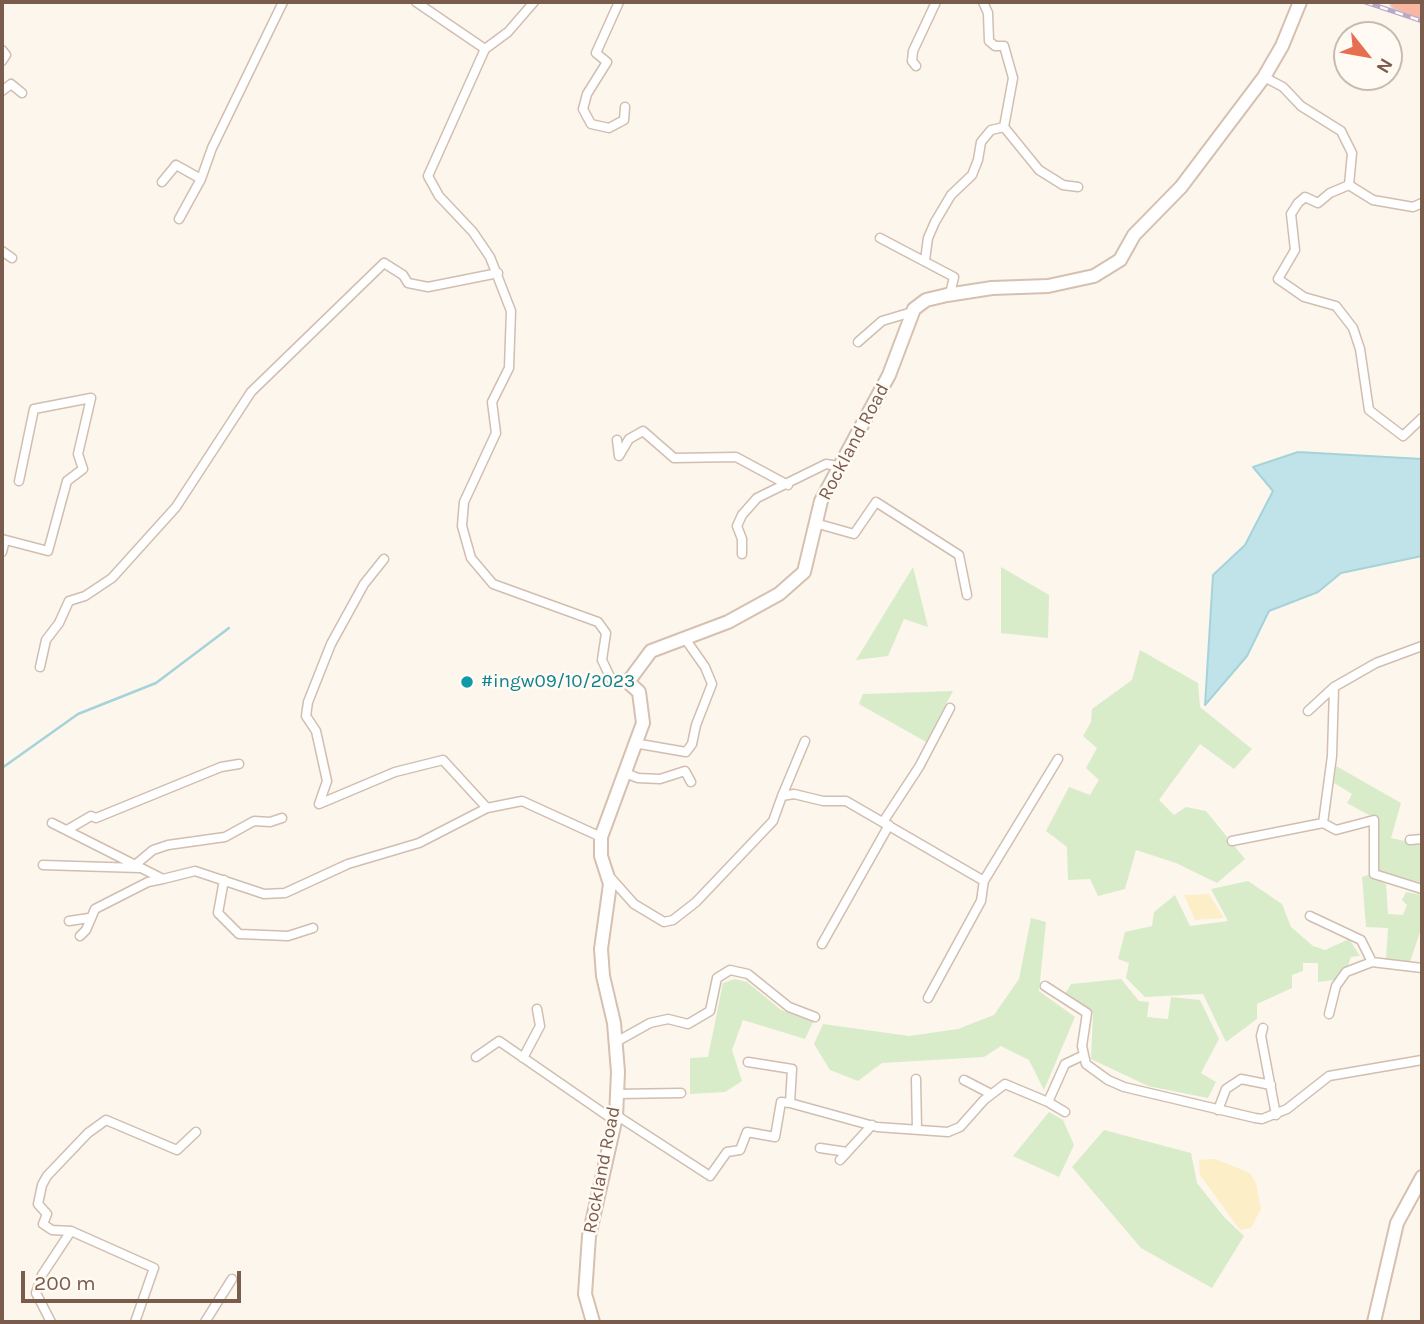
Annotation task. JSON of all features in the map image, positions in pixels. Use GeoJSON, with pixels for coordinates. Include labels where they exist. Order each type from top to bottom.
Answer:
{"type":"FeatureCollection","features":[{"type":"Feature","properties":{"kind":"highway"},"geometry":{"type":"LineString","coordinates":[[1398,2],[1422,12]]}},
{"type":"Feature","properties":{"kind":"street"},"geometry":{"type":"LineString","coordinates":[[179,219],[201,179],[212,148],[283,2]]}},
{"type":"Feature","properties":{"kind":"street"},"geometry":{"type":"LineString","coordinates":[[416,2],[485,49]]}},
{"type":"Feature","properties":{"kind":"street"},"geometry":{"type":"LineString","coordinates":[[534,2],[508,32],[485,49],[428,176],[439,196],[473,232],[498,273],[511,311],[510,360],[504,381],[492,402],[496,433],[464,502],[462,526],[471,558],[493,584],[598,622],[606,633],[602,660],[612,681],[628,682]]}},
{"type":"Feature","properties":{"kind":"street"},"geometry":{"type":"LineString","coordinates":[[619,2],[596,53],[607,62],[587,94],[583,109],[591,124],[609,128],[624,120],[625,107]]}},
{"type":"Feature","properties":{"kind":"street"},"geometry":{"type":"LineString","coordinates":[[916,66],[912,61],[913,51],[936,2]]}},
{"type":"Feature","properties":{"kind":"street"},"geometry":{"type":"LineString","coordinates":[[983,2],[988,13],[989,41],[991,45],[1004,46],[1013,78],[1004,127],[1039,170],[1063,185],[1079,187]]}},
{"type":"Feature","properties":{"kind":"street"},"geometry":{"type":"LineString","coordinates":[[858,342],[882,321],[912,312],[926,300],[992,288],[1048,286],[1094,276],[1120,260],[1134,234],[1181,187],[1264,77],[1282,46],[1300,2]]}},
{"type":"Feature","properties":{"kind":"street"},"geometry":{"type":"LineString","coordinates":[[2,50],[6,55],[2,61]]}},
{"type":"Feature","properties":{"kind":"street"},"geometry":{"type":"LineString","coordinates":[[1264,77],[1283,87],[1301,106],[1341,131],[1352,153],[1349,185]]}},
{"type":"Feature","properties":{"kind":"street"},"geometry":{"type":"LineString","coordinates":[[2,91],[11,84],[22,93]]}},
{"type":"Feature","properties":{"kind":"street"},"geometry":{"type":"LineString","coordinates":[[925,260],[928,238],[935,222],[951,195],[976,167],[981,142],[991,130],[1004,127]]}},
{"type":"Feature","properties":{"kind":"street"},"geometry":{"type":"LineString","coordinates":[[162,182],[176,165],[201,179]]}},
{"type":"Feature","properties":{"kind":"street"},"geometry":{"type":"LineString","coordinates":[[1349,185],[1373,200],[1413,207],[1422,203]]}},
{"type":"Feature","properties":{"kind":"street"},"geometry":{"type":"LineString","coordinates":[[1349,185],[1330,193],[1318,203],[1305,197],[1298,203],[1291,214],[1295,250],[1278,279],[1304,297],[1336,306],[1353,328],[1360,349],[1369,410],[1403,436],[1422,418]]}},
{"type":"Feature","properties":{"kind":"street"},"geometry":{"type":"LineString","coordinates":[[880,239],[954,277],[950,295]]}},
{"type":"Feature","properties":{"kind":"street"},"geometry":{"type":"LineString","coordinates":[[2,251],[12,258]]}},
{"type":"Feature","properties":{"kind":"street"},"geometry":{"type":"LineString","coordinates":[[40,667],[46,640],[59,623],[69,601],[85,596],[119,570],[176,507],[251,392],[384,263],[403,275],[408,283],[428,287],[498,273]]}},
{"type":"Feature","properties":{"kind":"street","name":"Rockland Road"},"geometry":{"type":"LineString","coordinates":[[589,1320],[585,1294],[589,1236],[615,1118],[617,1094],[616,1042],[601,949],[610,877],[601,856],[601,837],[613,798],[643,723],[643,705],[639,692],[628,682],[651,651],[728,622],[790,586],[804,572],[821,501],[889,375],[912,312]]}},
{"type":"Feature","properties":{"kind":"street"},"geometry":{"type":"LineString","coordinates":[[2,552],[4,539],[48,551],[67,481],[83,469],[78,454],[90,398],[34,409],[19,481]]}},
{"type":"Feature","properties":{"kind":"street"},"geometry":{"type":"LineString","coordinates":[[617,440],[620,456],[629,439],[643,431],[674,458],[736,457],[788,485]]}},
{"type":"Feature","properties":{"kind":"street"},"geometry":{"type":"LineString","coordinates":[[742,554],[742,539],[737,526],[742,514],[757,498],[826,464],[838,466]]}},
{"type":"Feature","properties":{"kind":"street"},"geometry":{"type":"LineString","coordinates":[[815,523],[854,534],[876,502],[959,555],[967,594]]}},
{"type":"Feature","properties":{"kind":"street"},"geometry":{"type":"LineString","coordinates":[[384,559],[364,584],[342,623],[308,702],[306,716],[316,732],[327,781],[319,804],[395,772],[443,760],[487,808]]}},
{"type":"Feature","properties":{"kind":"street"},"geometry":{"type":"LineString","coordinates":[[634,743],[686,752],[692,744],[696,725],[712,684],[705,667],[686,640]]}},
{"type":"Feature","properties":{"kind":"street"},"geometry":{"type":"LineString","coordinates":[[1308,710],[1335,687],[1376,663],[1422,646]]}},
{"type":"Feature","properties":{"kind":"street"},"geometry":{"type":"LineString","coordinates":[[1323,823],[1332,756],[1335,687]]}},
{"type":"Feature","properties":{"kind":"street"},"geometry":{"type":"LineString","coordinates":[[822,944],[950,708]]}},
{"type":"Feature","properties":{"kind":"street"},"geometry":{"type":"LineString","coordinates":[[610,877],[634,904],[664,922],[673,920],[696,902],[773,821],[805,741]]}},
{"type":"Feature","properties":{"kind":"street"},"geometry":{"type":"LineString","coordinates":[[928,998],[981,901],[984,881],[1010,836],[1058,759],[984,881]]}},
{"type":"Feature","properties":{"kind":"street"},"geometry":{"type":"LineString","coordinates":[[67,830],[91,816],[96,818],[221,767],[239,764]]}},
{"type":"Feature","properties":{"kind":"street"},"geometry":{"type":"LineString","coordinates":[[625,773],[638,778],[660,779],[685,771],[691,782]]}},
{"type":"Feature","properties":{"kind":"street"},"geometry":{"type":"LineString","coordinates":[[782,796],[794,794],[823,801],[846,800],[984,881]]}},
{"type":"Feature","properties":{"kind":"street"},"geometry":{"type":"LineString","coordinates":[[80,936],[86,930],[89,918],[103,904],[138,887],[163,879],[195,871],[264,894],[285,893],[348,864],[419,843],[487,808],[522,801],[601,837]]}},
{"type":"Feature","properties":{"kind":"street"},"geometry":{"type":"LineString","coordinates":[[138,887],[134,877],[138,866],[153,850],[225,837],[254,821],[270,822],[282,818]]}},
{"type":"Feature","properties":{"kind":"street"},"geometry":{"type":"LineString","coordinates":[[1232,841],[1323,823],[1336,830],[1374,820],[1374,874],[1422,889]]}},
{"type":"Feature","properties":{"kind":"street"},"geometry":{"type":"LineString","coordinates":[[52,823],[163,879]]}},
{"type":"Feature","properties":{"kind":"street"},"geometry":{"type":"LineString","coordinates":[[1410,839],[1422,839]]}},
{"type":"Feature","properties":{"kind":"street"},"geometry":{"type":"LineString","coordinates":[[43,865],[138,866]]}},
{"type":"Feature","properties":{"kind":"street"},"geometry":{"type":"LineString","coordinates":[[224,880],[218,913],[239,934],[288,936],[313,928]]}},
{"type":"Feature","properties":{"kind":"street"},"geometry":{"type":"LineString","coordinates":[[1310,916],[1361,940],[1372,962]]}},
{"type":"Feature","properties":{"kind":"street"},"geometry":{"type":"LineString","coordinates":[[69,921],[89,918]]}},
{"type":"Feature","properties":{"kind":"street"},"geometry":{"type":"LineString","coordinates":[[1329,1014],[1336,986],[1346,972],[1372,962],[1422,968]]}},
{"type":"Feature","properties":{"kind":"street"},"geometry":{"type":"LineString","coordinates":[[616,1042],[650,1023],[668,1019],[688,1024],[710,1011],[717,978],[730,970],[748,974],[789,1007],[815,1017]]}},
{"type":"Feature","properties":{"kind":"street"},"geometry":{"type":"LineString","coordinates":[[1045,986],[1087,1013],[1082,1046],[1091,1069],[1124,1087],[1255,1118],[1276,1115],[1329,1076],[1422,1060]]}},
{"type":"Feature","properties":{"kind":"street"},"geometry":{"type":"LineString","coordinates":[[523,1058],[540,1026],[537,1009]]}},
{"type":"Feature","properties":{"kind":"street"},"geometry":{"type":"LineString","coordinates":[[1264,1028],[1261,1036],[1276,1115]]}},
{"type":"Feature","properties":{"kind":"street"},"geometry":{"type":"LineString","coordinates":[[476,1057],[499,1041],[615,1118],[710,1176],[727,1152],[740,1150],[747,1132],[775,1137],[781,1102],[872,1125],[948,1132],[960,1127],[1004,1084],[1065,1112]]}},
{"type":"Feature","properties":{"kind":"street"},"geometry":{"type":"LineString","coordinates":[[1048,1102],[1065,1064],[1084,1055]]}},
{"type":"Feature","properties":{"kind":"street"},"geometry":{"type":"LineString","coordinates":[[748,1062],[792,1069],[790,1103]]}},
{"type":"Feature","properties":{"kind":"street"},"geometry":{"type":"LineString","coordinates":[[916,1079],[918,1129]]}},
{"type":"Feature","properties":{"kind":"street"},"geometry":{"type":"LineString","coordinates":[[1218,1110],[1226,1089],[1241,1079],[1271,1085]]}},
{"type":"Feature","properties":{"kind":"street"},"geometry":{"type":"LineString","coordinates":[[964,1080],[991,1094]]}},
{"type":"Feature","properties":{"kind":"street"},"geometry":{"type":"LineString","coordinates":[[617,1094],[681,1093]]}},
{"type":"Feature","properties":{"kind":"street"},"geometry":{"type":"LineString","coordinates":[[135,1322],[154,1268],[71,1231],[52,1230],[43,1224],[47,1214],[38,1204],[42,1185],[47,1176],[60,1166],[88,1133],[106,1120],[177,1150],[196,1132]]}},
{"type":"Feature","properties":{"kind":"street"},"geometry":{"type":"LineString","coordinates":[[840,1160],[872,1125]]}},
{"type":"Feature","properties":{"kind":"street"},"geometry":{"type":"LineString","coordinates":[[820,1148],[847,1152]]}},
{"type":"Feature","properties":{"kind":"street"},"geometry":{"type":"LineString","coordinates":[[1374,1322],[1397,1223],[1422,1177]]}},
{"type":"Feature","properties":{"kind":"street"},"geometry":{"type":"LineString","coordinates":[[51,1322],[36,1293],[42,1275],[71,1231]]}},
{"type":"Feature","properties":{"kind":"street"},"geometry":{"type":"LineString","coordinates":[[205,1322],[232,1279]]}},
{"type":"Feature","properties":{"kind":"green space"},"geometry":{"type":"Polygon","coordinates":[[[913,567],[928,627],[904,619],[888,656],[856,660],[913,567]]]}},
{"type":"Feature","properties":{"kind":"green space"},"geometry":{"type":"Polygon","coordinates":[[[1001,567],[1049,595],[1048,638],[1001,633],[1001,567]]]}},
{"type":"Feature","properties":{"kind":"green space"},"geometry":{"type":"Polygon","coordinates":[[[1140,650],[1198,683],[1200,707],[1252,749],[1234,769],[1200,744],[1159,800],[1174,815],[1186,807],[1206,811],[1245,859],[1217,883],[1176,863],[1136,850],[1125,889],[1098,896],[1090,879],[1068,880],[1067,847],[1046,831],[1069,787],[1090,795],[1099,780],[1086,768],[1097,748],[1083,736],[1091,722],[1092,709],[1132,680],[1140,650]]]}},
{"type":"Feature","properties":{"kind":"green space"},"geometry":{"type":"Polygon","coordinates":[[[953,691],[926,742],[859,704],[863,694],[953,691]]]}},
{"type":"Feature","properties":{"kind":"green space"},"geometry":{"type":"Polygon","coordinates":[[[1336,766],[1401,803],[1391,838],[1422,845],[1422,883],[1377,870],[1378,820],[1347,803],[1352,794],[1334,783],[1336,766]]]}},
{"type":"Feature","properties":{"kind":"green space"},"geometry":{"type":"Polygon","coordinates":[[[1368,875],[1386,884],[1388,914],[1403,915],[1407,905],[1402,900],[1406,892],[1422,895],[1422,926],[1410,962],[1386,960],[1388,928],[1366,927],[1362,877],[1368,875]]]}},
{"type":"Feature","properties":{"kind":"green space"},"geometry":{"type":"Polygon","coordinates":[[[1248,881],[1282,904],[1291,927],[1313,946],[1325,950],[1349,939],[1360,956],[1351,957],[1348,966],[1334,980],[1318,982],[1318,963],[1303,963],[1303,971],[1292,975],[1292,988],[1257,1004],[1257,1019],[1226,1042],[1203,994],[1145,997],[1126,978],[1129,963],[1118,959],[1125,932],[1152,926],[1154,912],[1175,895],[1190,926],[1228,921],[1211,889],[1248,881]]]}},
{"type":"Feature","properties":{"kind":"green space"},"geometry":{"type":"Polygon","coordinates":[[[1031,918],[1046,922],[1039,991],[1075,1017],[1044,1090],[1029,1060],[1001,1046],[984,1057],[882,1063],[858,1081],[830,1070],[814,1044],[823,1024],[909,1036],[958,1029],[994,1015],[1019,979],[1031,918]]]}},
{"type":"Feature","properties":{"kind":"green space"},"geometry":{"type":"Polygon","coordinates":[[[735,979],[747,982],[781,1010],[813,1022],[805,1039],[743,1020],[732,1050],[742,1081],[725,1092],[690,1094],[690,1058],[708,1057],[723,983],[735,979]]]}},
{"type":"Feature","properties":{"kind":"green space"},"geometry":{"type":"Polygon","coordinates":[[[1121,979],[1139,1001],[1149,1002],[1147,1017],[1168,1019],[1171,997],[1200,1000],[1219,1039],[1201,1073],[1216,1082],[1208,1098],[1148,1086],[1091,1059],[1093,1013],[1065,994],[1071,984],[1121,979]]]}},
{"type":"Feature","properties":{"kind":"green space"},"geometry":{"type":"Polygon","coordinates":[[[1049,1112],[1063,1120],[1074,1145],[1059,1177],[1013,1156],[1049,1112]]]}},
{"type":"Feature","properties":{"kind":"green space"},"geometry":{"type":"Polygon","coordinates":[[[1104,1130],[1191,1153],[1197,1183],[1224,1217],[1244,1236],[1212,1288],[1141,1248],[1072,1167],[1104,1130]]]}},
{"type":"Feature","properties":{"kind":"sand"},"geometry":{"type":"Polygon","coordinates":[[[1209,894],[1224,918],[1195,920],[1184,895],[1209,894]]]}},
{"type":"Feature","properties":{"kind":"sand"},"geometry":{"type":"Polygon","coordinates":[[[1215,1159],[1250,1173],[1256,1183],[1261,1209],[1251,1228],[1240,1230],[1200,1175],[1199,1160],[1215,1159]]]}},
{"type":"Feature","properties":{"kind":"water"},"geometry":{"type":"Polygon","coordinates":[[[1298,452],[1422,459],[1422,556],[1341,573],[1318,592],[1269,611],[1247,656],[1205,705],[1213,575],[1245,545],[1273,491],[1253,467],[1298,452]]]}},
{"type":"Feature","properties":{"kind":"waterway"},"geometry":{"type":"LineString","coordinates":[[2,768],[78,714],[156,683],[229,628]]}},
{"type":"Feature","properties":{"kind":"railway"},"geometry":{"type":"LineString","coordinates":[[1365,2],[1422,21]]}},
{"type":"Feature","properties":{"kind":"place","name":"#ingw09/10/2023"},"geometry":{"type":"Point","coordinates":[467,682]}}]}
